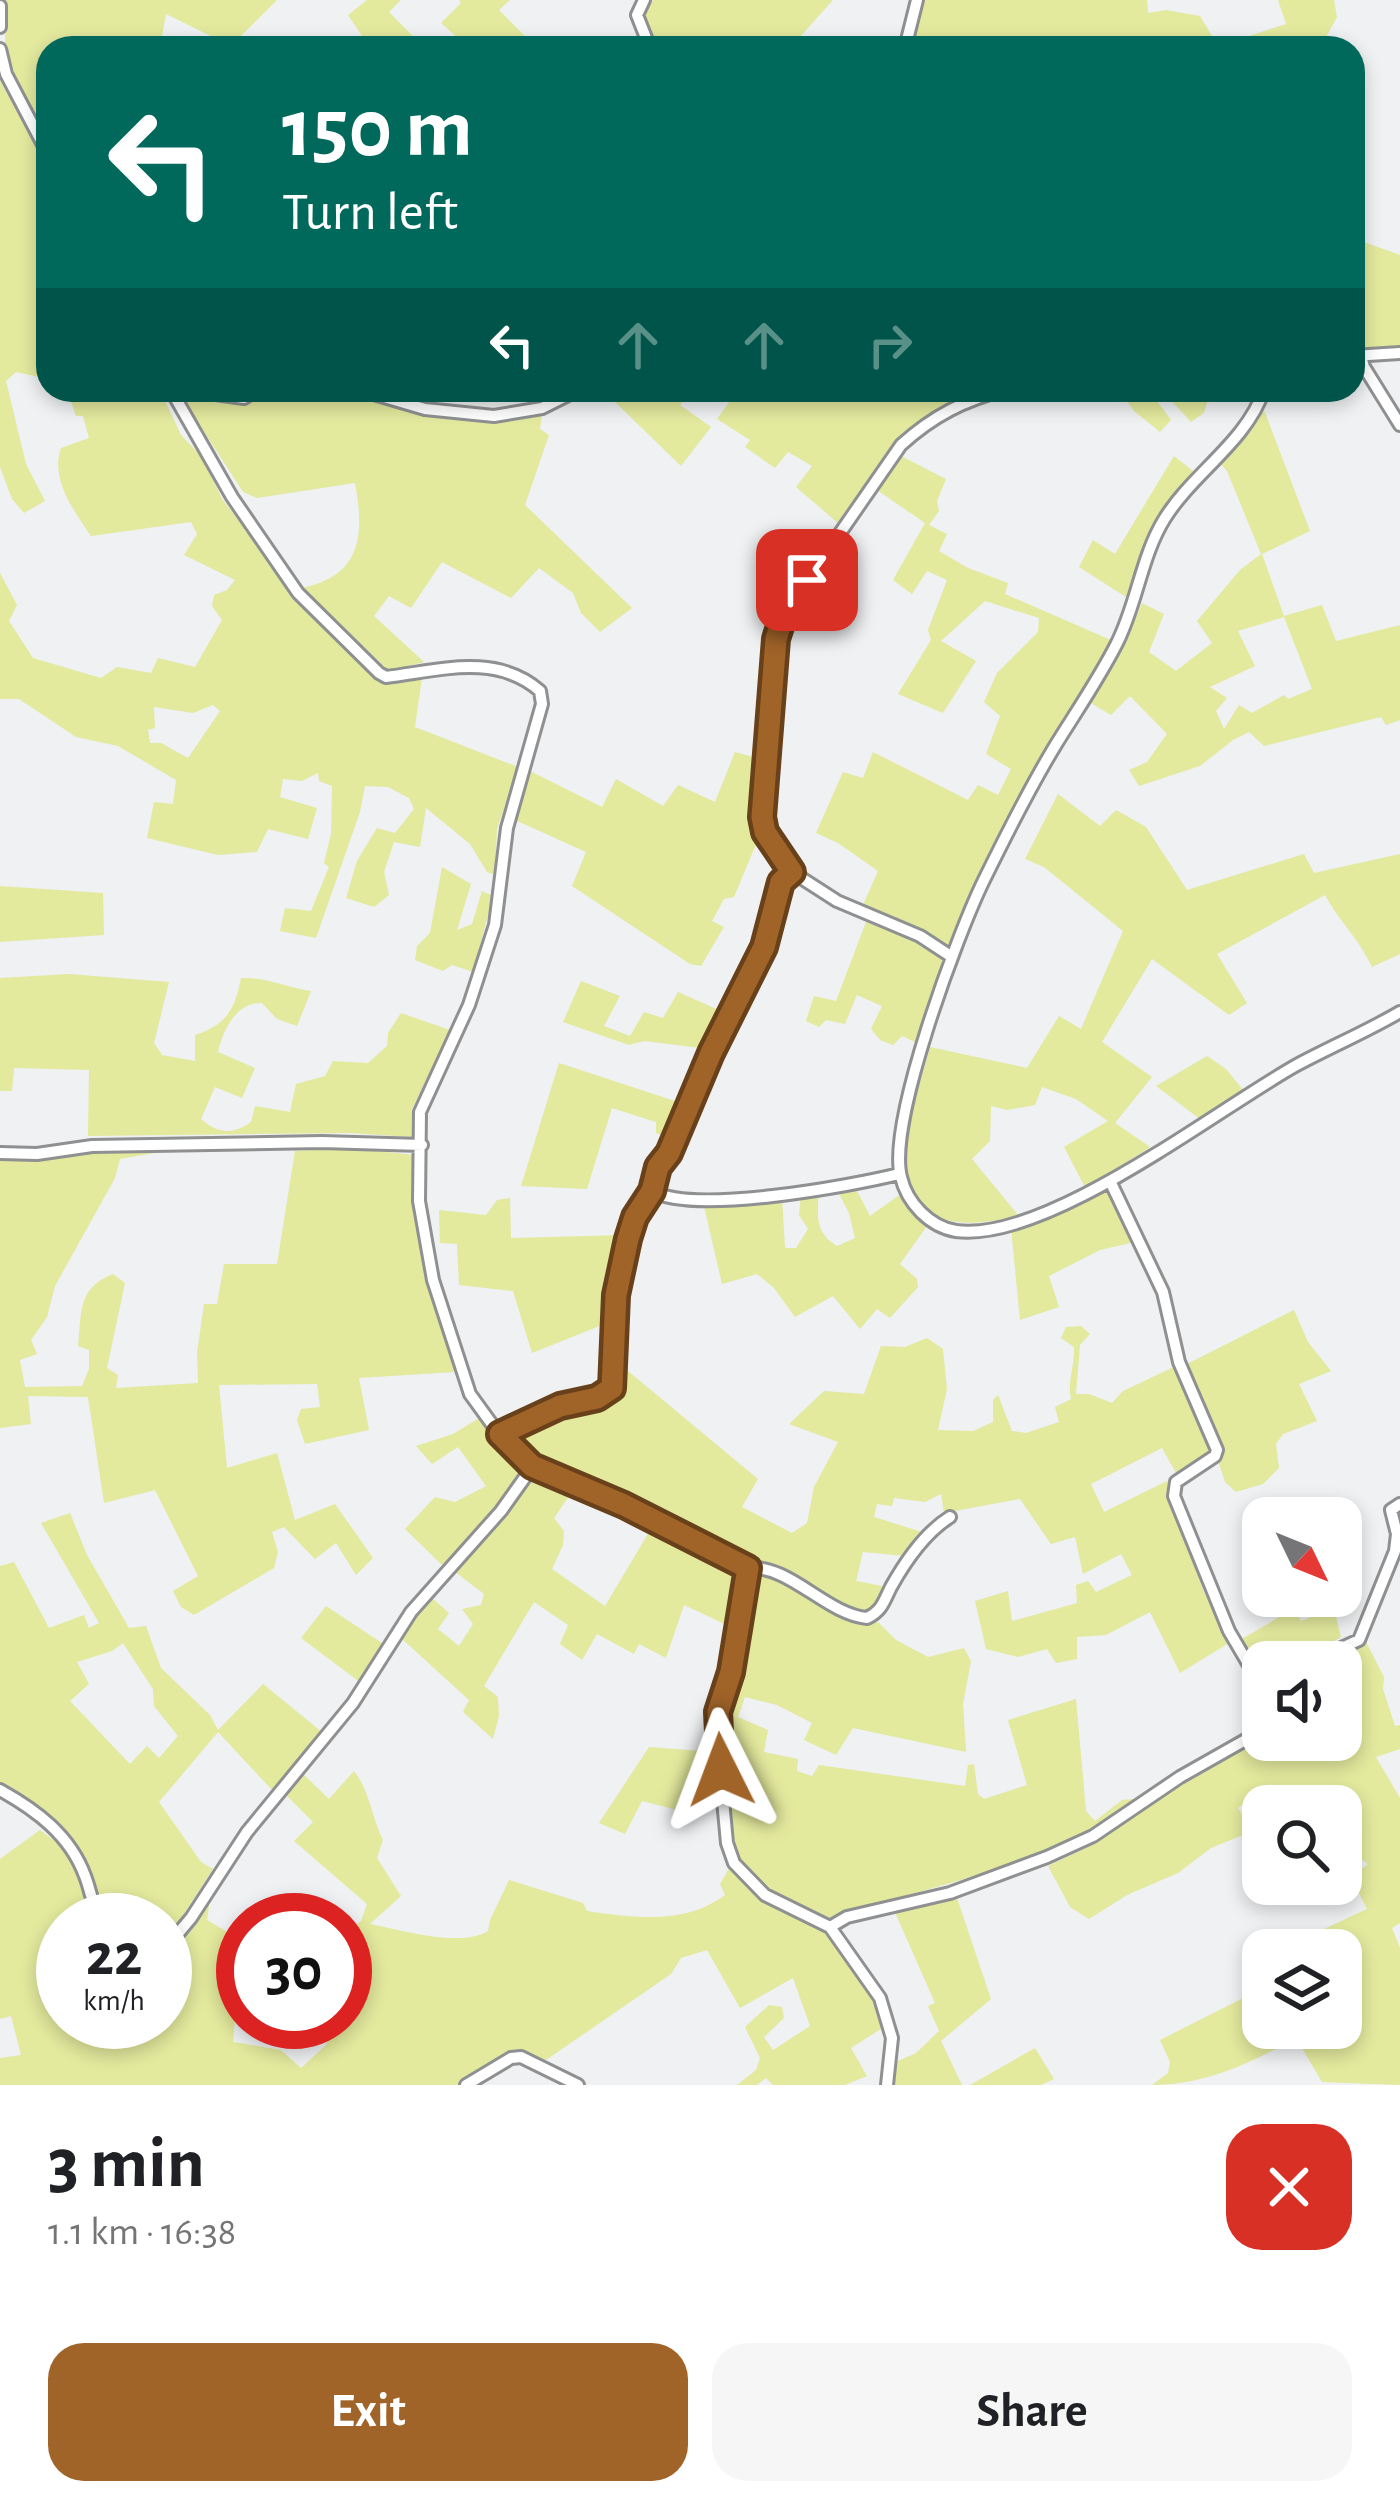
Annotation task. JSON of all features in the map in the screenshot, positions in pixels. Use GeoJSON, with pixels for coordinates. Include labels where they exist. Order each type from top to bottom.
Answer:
{"type":"FeatureCollection","features":[{"type":"Feature","properties":{"kind":"street"},"geometry":{"type":"LineString","coordinates":[[644,0],[638,15],[646,36]]}},
{"type":"Feature","properties":{"kind":"street"},"geometry":{"type":"LineString","coordinates":[[908,36],[917,0]]}},
{"type":"Feature","properties":{"kind":"street"},"geometry":{"type":"LineString","coordinates":[[0,6],[0,27]]}},
{"type":"Feature","properties":{"kind":"street"},"geometry":{"type":"LineString","coordinates":[[0,49],[6,74],[36,131]]}},
{"type":"Feature","properties":{"kind":"street"},"geometry":{"type":"LineString","coordinates":[[1365,355],[1400,353]]}},
{"type":"Feature","properties":{"kind":"street"},"geometry":{"type":"LineString","coordinates":[[1365,369],[1400,425]]}},
{"type":"Feature","properties":{"kind":"street"},"geometry":{"type":"LineString","coordinates":[[178,402],[232,497],[298,593],[379,673],[386,677],[462,666],[499,670],[529,682],[542,695],[507,828],[495,925],[469,1005],[423,1102],[419,1201],[433,1280],[470,1394],[532,1466],[624,1505],[748,1568],[765,1569],[841,1610],[868,1618],[881,1608],[934,1528],[950,1516]]}},
{"type":"Feature","properties":{"kind":"street"},"geometry":{"type":"LineString","coordinates":[[401,402],[494,416],[554,402]]}},
{"type":"Feature","properties":{"kind":"street"},"geometry":{"type":"LineString","coordinates":[[952,957],[920,936],[837,901],[792,872],[765,832],[762,817],[776,639],[784,614],[901,445],[925,423],[963,402]]}},
{"type":"Feature","properties":{"kind":"street"},"geometry":{"type":"LineString","coordinates":[[1259,402],[1254,416],[1164,519],[1122,634],[984,879],[952,957],[916,1072],[899,1174],[917,1209],[936,1225],[954,1231],[1016,1222],[1110,1181],[1298,1064],[1400,1012]]}},
{"type":"Feature","properties":{"kind":"street"},"geometry":{"type":"LineString","coordinates":[[500,1434],[612,1388],[613,1328],[635,1217],[652,1191],[658,1167],[669,1153],[711,1053],[764,947],[781,882],[792,872]]}},
{"type":"Feature","properties":{"kind":"street"},"geometry":{"type":"LineString","coordinates":[[0,1153],[133,1145],[360,1141],[422,1145]]}},
{"type":"Feature","properties":{"kind":"street"},"geometry":{"type":"LineString","coordinates":[[652,1191],[662,1197],[704,1199],[786,1194],[899,1174]]}},
{"type":"Feature","properties":{"kind":"street"},"geometry":{"type":"LineString","coordinates":[[1110,1181],[1163,1292],[1179,1362],[1217,1450],[1176,1482],[1174,1496],[1242,1653]]}},
{"type":"Feature","properties":{"kind":"street"},"geometry":{"type":"LineString","coordinates":[[192,1916],[247,1832],[353,1703],[411,1612],[501,1511],[532,1466]]}},
{"type":"Feature","properties":{"kind":"street"},"geometry":{"type":"LineString","coordinates":[[1357,1641],[1395,1551],[1397,1534],[1390,1510],[1400,1504]]}},
{"type":"Feature","properties":{"kind":"street"},"geometry":{"type":"LineString","coordinates":[[748,1568],[731,1672],[716,1725],[727,1843],[734,1863],[765,1895],[830,1927],[886,2012],[892,2056],[887,2085]]}},
{"type":"Feature","properties":{"kind":"street"},"geometry":{"type":"LineString","coordinates":[[830,1927],[847,1917],[950,1893],[1062,1850],[1093,1836],[1242,1742]]}},
{"type":"Feature","properties":{"kind":"street"},"geometry":{"type":"LineString","coordinates":[[0,1790],[41,1814],[80,1864],[91,1893]]}},
{"type":"Feature","properties":{"kind":"street"},"geometry":{"type":"LineString","coordinates":[[466,2085],[520,2057],[578,2085]]}},
{"type":"Feature","properties":{"kind":"green space"},"geometry":{"type":"Polygon","coordinates":[[[6,0],[277,0],[241,36],[211,36],[166,14],[162,36],[36,36],[36,119],[5,44],[6,0]]]}},
{"type":"Feature","properties":{"kind":"green space"},"geometry":{"type":"Polygon","coordinates":[[[367,0],[401,0],[389,12],[413,36],[362,36],[348,15],[367,0]]]}},
{"type":"Feature","properties":{"kind":"green space"},"geometry":{"type":"Polygon","coordinates":[[[459,0],[510,0],[499,10],[525,36],[456,36],[441,23],[459,0]]]}},
{"type":"Feature","properties":{"kind":"green space"},"geometry":{"type":"Polygon","coordinates":[[[653,0],[833,0],[801,36],[650,36],[643,17],[653,0]]]}},
{"type":"Feature","properties":{"kind":"green space"},"geometry":{"type":"Polygon","coordinates":[[[922,0],[1147,0],[1148,13],[1166,10],[1200,16],[1212,36],[914,36],[922,0]]]}},
{"type":"Feature","properties":{"kind":"green space"},"geometry":{"type":"Polygon","coordinates":[[[1278,0],[1334,0],[1337,17],[1327,36],[1249,36],[1286,24],[1278,0]]]}},
{"type":"Feature","properties":{"kind":"green space"},"geometry":{"type":"Polygon","coordinates":[[[0,80],[36,148],[36,376],[16,372],[6,381],[26,464],[45,501],[24,513],[12,499],[0,467],[0,80]]]}},
{"type":"Feature","properties":{"kind":"green space"},"geometry":{"type":"Polygon","coordinates":[[[1365,242],[1400,255],[1400,346],[1365,349],[1365,242]]]}},
{"type":"Feature","properties":{"kind":"green space"},"geometry":{"type":"Polygon","coordinates":[[[71,402],[166,402],[181,435],[203,458],[222,499],[276,568],[291,597],[379,681],[422,677],[415,727],[518,767],[497,829],[495,875],[487,872],[470,844],[426,808],[420,847],[394,842],[384,872],[389,895],[374,907],[346,898],[357,861],[377,828],[395,833],[414,809],[409,798],[388,787],[365,786],[316,938],[280,931],[285,908],[311,911],[329,867],[324,863],[331,834],[332,786],[319,781],[318,773],[302,781],[283,779],[280,797],[317,808],[308,839],[268,829],[257,852],[218,855],[147,838],[154,802],[173,804],[176,780],[118,746],[76,737],[19,699],[0,699],[0,573],[17,605],[9,621],[33,658],[101,678],[117,667],[151,673],[158,658],[195,667],[222,620],[212,606],[214,595],[235,580],[184,555],[197,534],[191,522],[91,536],[66,494],[59,471],[61,448],[89,438],[83,416],[76,416],[71,402]],[[213,705],[193,713],[154,707],[150,743],[161,743],[188,758],[220,711],[213,705]]]}},
{"type":"Feature","properties":{"kind":"green space"},"geometry":{"type":"Polygon","coordinates":[[[185,402],[388,402],[422,413],[486,422],[542,415],[540,429],[549,435],[525,505],[632,608],[600,632],[581,613],[573,593],[539,568],[511,598],[442,562],[411,608],[389,596],[374,616],[424,662],[389,671],[302,588],[337,574],[354,551],[359,520],[355,483],[257,498],[243,492],[185,402]]]}},
{"type":"Feature","properties":{"kind":"green space"},"geometry":{"type":"Polygon","coordinates":[[[615,402],[682,402],[680,405],[711,427],[681,466],[615,402]]]}},
{"type":"Feature","properties":{"kind":"green space"},"geometry":{"type":"Polygon","coordinates":[[[729,402],[950,402],[899,443],[838,523],[796,487],[812,466],[788,452],[775,468],[745,447],[750,440],[717,419],[729,402]]]}},
{"type":"Feature","properties":{"kind":"green space"},"geometry":{"type":"Polygon","coordinates":[[[1128,402],[1158,402],[1171,420],[1160,432],[1128,402]]]}},
{"type":"Feature","properties":{"kind":"green space"},"geometry":{"type":"Polygon","coordinates":[[[1172,402],[1207,402],[1204,413],[1191,422],[1172,402]]]}},
{"type":"Feature","properties":{"kind":"green space"},"geometry":{"type":"Polygon","coordinates":[[[1264,410],[1310,531],[1262,554],[1284,616],[1322,605],[1336,641],[1400,625],[1400,720],[1386,725],[1381,717],[1264,746],[1249,732],[1200,766],[1139,786],[1129,770],[1147,762],[1167,734],[1130,696],[1111,715],[1089,702],[1121,653],[1142,603],[1164,614],[1149,652],[1176,671],[1212,643],[1197,621],[1240,570],[1261,554],[1219,462],[1264,410]],[[1284,617],[1238,631],[1255,666],[1210,687],[1227,698],[1216,711],[1224,729],[1239,705],[1252,713],[1284,695],[1288,699],[1312,689],[1284,617]]]}},
{"type":"Feature","properties":{"kind":"green space"},"geometry":{"type":"Polygon","coordinates":[[[899,455],[946,479],[937,501],[939,511],[929,525],[947,534],[939,551],[1008,583],[1005,594],[1113,641],[982,872],[948,948],[863,905],[878,871],[816,833],[843,772],[863,778],[873,752],[968,800],[978,785],[998,795],[1011,769],[986,754],[1000,716],[984,702],[997,673],[1038,632],[1039,618],[985,601],[941,641],[976,661],[943,713],[898,694],[931,640],[928,630],[947,580],[927,571],[912,594],[893,580],[925,523],[877,490],[899,455]]]}},
{"type":"Feature","properties":{"kind":"green space"},"geometry":{"type":"Polygon","coordinates":[[[1174,456],[1193,471],[1155,532],[1129,599],[1079,567],[1093,540],[1115,554],[1174,456]]]}},
{"type":"Feature","properties":{"kind":"green space"},"geometry":{"type":"Polygon","coordinates":[[[735,752],[760,759],[755,818],[759,837],[734,897],[724,899],[712,921],[724,927],[701,966],[690,964],[572,886],[586,852],[515,820],[528,770],[602,807],[616,779],[663,806],[678,785],[715,802],[735,752]]]}},
{"type":"Feature","properties":{"kind":"green space"},"geometry":{"type":"Polygon","coordinates":[[[1058,794],[1100,826],[1116,810],[1146,827],[1187,890],[1304,854],[1314,873],[1400,854],[1400,954],[1372,967],[1325,895],[1217,954],[1247,1003],[1229,1015],[1152,959],[1102,1042],[1152,1077],[1115,1123],[1150,1147],[1086,1189],[1064,1147],[1108,1121],[1076,1099],[1042,1087],[1035,1105],[1007,1110],[991,1106],[990,1141],[972,1159],[1018,1215],[983,1222],[947,1220],[918,1205],[905,1170],[910,1124],[930,1047],[1027,1068],[1059,1016],[1081,1029],[1123,931],[1044,867],[1025,859],[1058,794]]]}},
{"type":"Feature","properties":{"kind":"green space"},"geometry":{"type":"Polygon","coordinates":[[[442,867],[471,884],[457,930],[472,924],[482,891],[493,896],[473,972],[452,965],[443,971],[415,960],[417,946],[430,933],[442,867]]]}},
{"type":"Feature","properties":{"kind":"green space"},"geometry":{"type":"Polygon","coordinates":[[[0,886],[103,893],[104,935],[0,942],[0,886]]]}},
{"type":"Feature","properties":{"kind":"green space"},"geometry":{"type":"Polygon","coordinates":[[[866,922],[912,939],[945,961],[917,1043],[902,1036],[893,1045],[880,1040],[871,1029],[882,1006],[857,995],[845,1024],[826,1020],[819,1027],[806,1021],[814,996],[836,1001],[866,922]]]}},
{"type":"Feature","properties":{"kind":"green space"},"geometry":{"type":"Polygon","coordinates":[[[69,974],[169,982],[154,1043],[162,1055],[195,1061],[195,1035],[227,1015],[241,978],[311,991],[297,1026],[277,1019],[262,1003],[238,1012],[223,1034],[218,1052],[255,1068],[242,1098],[215,1087],[201,1119],[226,1131],[251,1122],[255,1106],[290,1112],[296,1084],[325,1076],[333,1061],[368,1063],[387,1046],[388,1033],[401,1013],[450,1030],[412,1109],[412,1137],[349,1133],[88,1136],[89,1070],[14,1068],[12,1091],[0,1091],[0,978],[69,974]]]}},
{"type":"Feature","properties":{"kind":"green space"},"geometry":{"type":"Polygon","coordinates":[[[581,981],[620,996],[604,1026],[630,1036],[644,1012],[663,1018],[678,992],[728,1014],[708,1049],[644,1041],[629,1045],[563,1022],[581,981]]]}},
{"type":"Feature","properties":{"kind":"green space"},"geometry":{"type":"Polygon","coordinates":[[[1207,1056],[1226,1069],[1244,1091],[1200,1119],[1156,1086],[1207,1056]]]}},
{"type":"Feature","properties":{"kind":"green space"},"geometry":{"type":"Polygon","coordinates":[[[559,1063],[684,1104],[667,1137],[656,1133],[656,1122],[612,1108],[587,1189],[521,1186],[559,1063]]]}},
{"type":"Feature","properties":{"kind":"green space"},"geometry":{"type":"Polygon","coordinates":[[[345,1148],[415,1155],[417,1231],[427,1283],[455,1372],[359,1378],[369,1430],[305,1444],[297,1420],[301,1409],[320,1407],[317,1384],[219,1385],[227,1468],[277,1453],[295,1520],[335,1504],[373,1558],[356,1575],[336,1543],[315,1559],[284,1527],[272,1532],[278,1552],[274,1568],[194,1615],[181,1607],[173,1591],[198,1576],[155,1490],[104,1503],[88,1397],[28,1396],[31,1424],[0,1428],[0,1160],[171,1150],[120,1159],[115,1178],[55,1286],[47,1317],[31,1340],[37,1354],[20,1360],[25,1387],[82,1386],[89,1369],[89,1350],[78,1346],[81,1312],[93,1286],[113,1274],[125,1283],[107,1368],[118,1375],[116,1388],[198,1383],[204,1304],[217,1304],[224,1264],[277,1264],[295,1151],[345,1148]]]}},
{"type":"Feature","properties":{"kind":"green space"},"geometry":{"type":"Polygon","coordinates":[[[1107,1186],[1135,1242],[1100,1250],[1049,1276],[1059,1307],[1020,1320],[1011,1228],[1073,1206],[1107,1186]]]}},
{"type":"Feature","properties":{"kind":"green space"},"geometry":{"type":"Polygon","coordinates":[[[856,1189],[870,1216],[902,1193],[927,1226],[900,1264],[917,1279],[918,1287],[890,1318],[877,1309],[860,1329],[833,1296],[795,1317],[757,1274],[722,1284],[703,1202],[782,1197],[785,1248],[796,1248],[808,1229],[799,1215],[801,1195],[819,1192],[821,1230],[837,1246],[855,1238],[838,1192],[856,1189]]]}},
{"type":"Feature","properties":{"kind":"green space"},"geometry":{"type":"Polygon","coordinates":[[[510,1198],[511,1238],[623,1235],[607,1323],[532,1353],[513,1291],[459,1285],[457,1244],[440,1243],[439,1210],[486,1215],[497,1200],[510,1198]]]}},
{"type":"Feature","properties":{"kind":"green space"},"geometry":{"type":"Polygon","coordinates":[[[1294,1310],[1308,1342],[1331,1371],[1299,1384],[1317,1421],[1283,1434],[1276,1444],[1279,1468],[1263,1484],[1236,1492],[1225,1482],[1218,1461],[1223,1451],[1187,1364],[1294,1310]]]}},
{"type":"Feature","properties":{"kind":"green space"},"geometry":{"type":"Polygon","coordinates":[[[1081,1326],[1090,1334],[1080,1345],[1076,1394],[1112,1403],[1123,1391],[1174,1367],[1212,1447],[1209,1455],[1176,1473],[1162,1448],[1091,1484],[1104,1512],[1167,1481],[1203,1590],[1229,1643],[1180,1673],[1150,1612],[1106,1635],[1077,1637],[1077,1659],[1056,1663],[1047,1649],[1018,1657],[986,1649],[975,1601],[1008,1591],[1012,1621],[1077,1603],[1076,1585],[1088,1581],[1096,1592],[1132,1575],[1121,1554],[1083,1574],[1075,1537],[1051,1544],[1020,1499],[944,1513],[941,1494],[925,1502],[894,1498],[892,1506],[877,1504],[874,1517],[925,1533],[905,1556],[863,1552],[856,1581],[887,1587],[878,1606],[863,1615],[767,1562],[753,1561],[525,1455],[505,1435],[551,1414],[604,1400],[621,1384],[622,1366],[758,1479],[742,1507],[792,1533],[807,1523],[814,1487],[838,1442],[789,1424],[824,1391],[864,1394],[881,1346],[905,1347],[927,1338],[943,1349],[947,1389],[938,1430],[973,1431],[993,1422],[993,1400],[998,1395],[1012,1431],[1026,1433],[1059,1422],[1055,1407],[1071,1399],[1074,1347],[1061,1338],[1066,1327],[1081,1326]]]}},
{"type":"Feature","properties":{"kind":"green space"},"geometry":{"type":"Polygon","coordinates":[[[481,1417],[522,1468],[508,1492],[443,1566],[405,1529],[435,1497],[455,1502],[486,1486],[458,1447],[432,1464],[416,1446],[453,1434],[481,1417]]]}},
{"type":"Feature","properties":{"kind":"green space"},"geometry":{"type":"Polygon","coordinates":[[[533,1471],[574,1489],[554,1518],[564,1531],[552,1569],[605,1606],[652,1527],[744,1570],[744,1584],[731,1627],[684,1605],[666,1658],[639,1644],[634,1654],[597,1634],[582,1660],[560,1644],[568,1625],[534,1602],[484,1686],[498,1697],[493,1739],[463,1712],[469,1700],[401,1638],[431,1597],[449,1613],[438,1629],[459,1646],[473,1624],[462,1609],[481,1605],[484,1594],[454,1571],[511,1508],[533,1471]]]}},
{"type":"Feature","properties":{"kind":"green space"},"geometry":{"type":"Polygon","coordinates":[[[70,1513],[87,1555],[129,1628],[146,1626],[161,1668],[210,1715],[218,1730],[263,1684],[322,1732],[274,1792],[218,1732],[159,1802],[201,1862],[213,1869],[192,1901],[192,1893],[96,1893],[84,1861],[65,1833],[0,1783],[0,1566],[14,1562],[49,1628],[84,1615],[89,1628],[99,1623],[41,1523],[70,1513]],[[123,1643],[77,1662],[89,1684],[70,1701],[130,1764],[147,1746],[159,1758],[178,1736],[154,1706],[153,1689],[123,1643]]]}},
{"type":"Feature","properties":{"kind":"green space"},"geometry":{"type":"Polygon","coordinates":[[[757,1574],[859,1625],[878,1622],[896,1640],[928,1657],[964,1648],[971,1661],[963,1704],[966,1752],[853,1728],[836,1755],[804,1740],[812,1723],[777,1705],[745,1697],[738,1717],[768,1730],[764,1752],[798,1759],[797,1771],[812,1776],[819,1765],[965,1786],[968,1765],[974,1764],[978,1794],[984,1799],[1027,1785],[1008,1720],[1076,1699],[1086,1811],[1095,1821],[1122,1800],[1142,1798],[1036,1854],[844,1911],[829,1920],[764,1887],[744,1867],[733,1846],[722,1712],[736,1678],[739,1639],[757,1574]]]}},
{"type":"Feature","properties":{"kind":"green space"},"geometry":{"type":"Polygon","coordinates":[[[326,1606],[385,1645],[361,1683],[301,1638],[326,1606]]]}},
{"type":"Feature","properties":{"kind":"green space"},"geometry":{"type":"Polygon","coordinates":[[[1280,1617],[1301,1621],[1336,1617],[1341,1637],[1334,1641],[1240,1640],[1280,1617]]]}},
{"type":"Feature","properties":{"kind":"green space"},"geometry":{"type":"Polygon","coordinates":[[[1362,1642],[1384,1677],[1383,1689],[1395,1726],[1400,1725],[1400,1749],[1376,1757],[1400,1798],[1400,1923],[1392,1928],[1400,1948],[1400,2085],[1322,2082],[1302,2049],[1362,2049],[1362,1929],[1324,1929],[1367,1909],[1362,1899],[1362,1869],[1368,1864],[1362,1860],[1362,1785],[1242,1785],[1238,1808],[1242,1835],[1211,1848],[1178,1873],[1127,1895],[1089,1919],[1070,1907],[1048,1866],[1090,1846],[1168,1791],[1242,1750],[1242,1761],[1362,1761],[1362,1642]]]}},
{"type":"Feature","properties":{"kind":"green space"},"geometry":{"type":"Polygon","coordinates":[[[649,1747],[715,1752],[720,1802],[688,1796],[685,1812],[642,1801],[625,1834],[599,1823],[649,1747]]]}},
{"type":"Feature","properties":{"kind":"green space"},"geometry":{"type":"Polygon","coordinates":[[[354,1771],[383,1840],[377,1858],[401,1896],[372,1922],[372,1893],[354,1893],[294,1841],[313,1822],[285,1794],[303,1774],[329,1799],[354,1771]]]}},
{"type":"Feature","properties":{"kind":"green space"},"geometry":{"type":"Polygon","coordinates":[[[40,1830],[59,1844],[85,1893],[36,1893],[36,2049],[192,2049],[192,1924],[210,1900],[207,1920],[216,1925],[216,2049],[281,2050],[301,2068],[322,2049],[372,2049],[372,1924],[430,1936],[477,1936],[488,1931],[509,1880],[583,1903],[587,1911],[676,1915],[725,1895],[720,1884],[731,1865],[774,1907],[824,1928],[876,2002],[884,2027],[851,2048],[867,2076],[845,2085],[773,2085],[766,2078],[757,2085],[737,2085],[756,2070],[760,2058],[745,2027],[769,2005],[782,2007],[784,2018],[764,2037],[773,2050],[810,2026],[793,1978],[740,2008],[707,1950],[681,1958],[671,1974],[546,2060],[520,2050],[459,2085],[0,2085],[0,2058],[21,2055],[11,2016],[0,2019],[0,1859],[40,1830]]]}},
{"type":"Feature","properties":{"kind":"green space"},"geometry":{"type":"Polygon","coordinates":[[[957,1898],[991,1999],[941,2041],[962,2085],[891,2085],[898,2061],[916,2053],[939,2031],[928,2006],[935,2003],[894,1910],[957,1898]]]}},
{"type":"Feature","properties":{"kind":"green space"},"geometry":{"type":"Polygon","coordinates":[[[1242,1999],[1242,2049],[1275,2049],[1226,2071],[1152,2085],[1168,2073],[1170,2062],[1160,2040],[1242,1999]]]}},
{"type":"Feature","properties":{"kind":"green space"},"geometry":{"type":"Polygon","coordinates":[[[1035,2048],[1054,2079],[1041,2085],[970,2085],[1035,2048]]]}},
{"type":"Feature","properties":{"kind":"route"},"geometry":{"type":"LineString","coordinates":[[721,1770],[716,1725],[731,1672],[748,1568],[624,1505],[532,1466],[500,1434],[560,1406],[606,1394],[615,1381],[616,1295],[635,1217],[652,1191],[658,1167],[669,1153],[711,1053],[754,971],[776,914],[781,882],[792,872],[765,832],[762,817],[776,639],[784,614],[807,580]]}}]}
